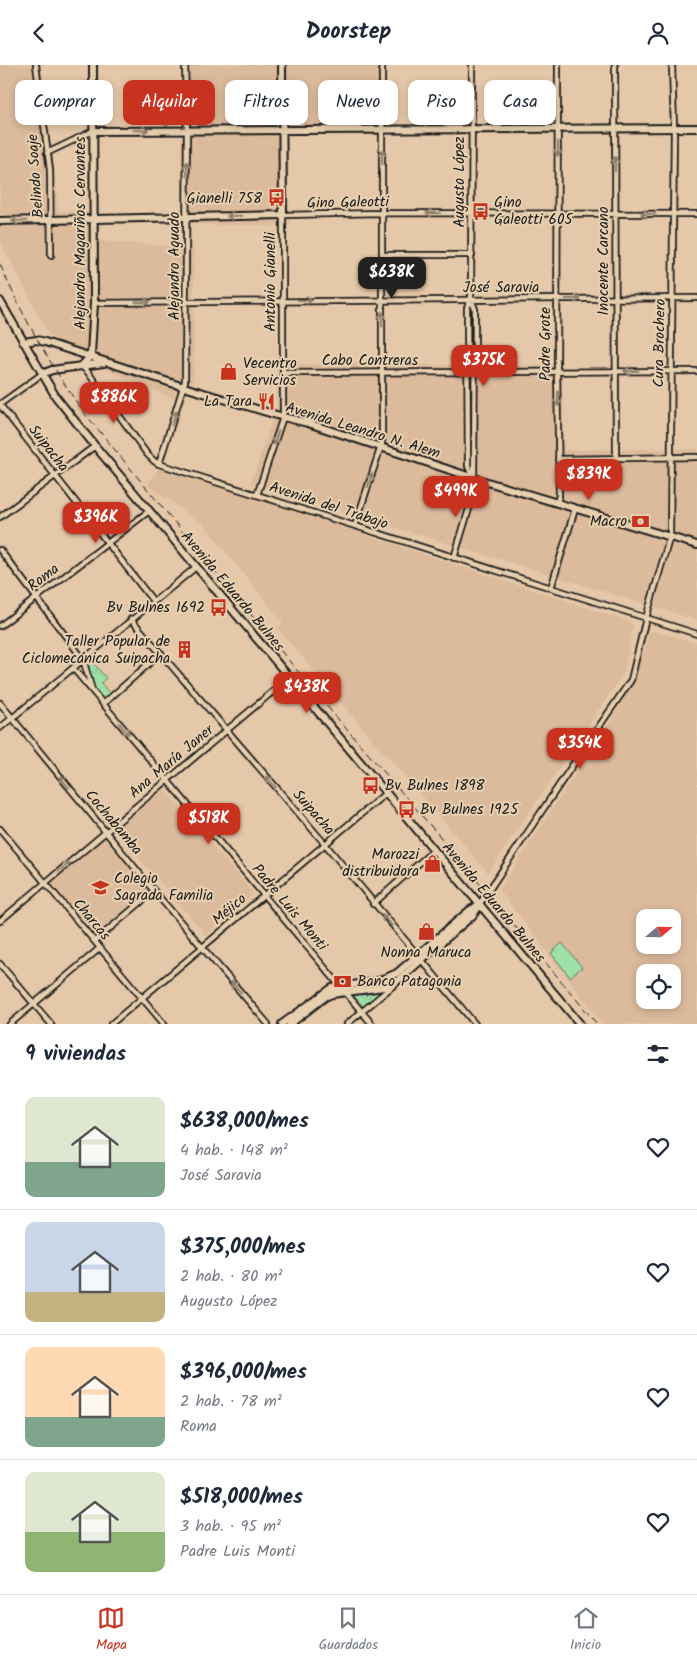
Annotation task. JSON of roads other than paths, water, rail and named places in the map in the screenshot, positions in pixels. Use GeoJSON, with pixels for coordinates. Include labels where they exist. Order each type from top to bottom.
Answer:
{"type":"FeatureCollection","features":[{"type":"Feature","properties":{"kind":"main road","name":"Alejandro Magariños Cervantes"},"geometry":{"type":"LineString","coordinates":[[91,356],[94,303],[93,65]]}},
{"type":"Feature","properties":{"kind":"main road","name":"Antonio Gianelli"},"geometry":{"type":"LineString","coordinates":[[282,65],[283,215]]}},
{"type":"Feature","properties":{"kind":"main road"},"geometry":{"type":"LineString","coordinates":[[93,131],[382,128],[697,128]]}},
{"type":"Feature","properties":{"kind":"main road","name":"Gino Galeotti"},"geometry":{"type":"LineString","coordinates":[[0,221],[283,215]]}},
{"type":"Feature","properties":{"kind":"main road","name":"Avenida Eduardo Bulnes"},"geometry":{"type":"LineString","coordinates":[[0,301],[56,397],[149,511],[580,1024]]}},
{"type":"Feature","properties":{"kind":"main road","name":"Avenida Leandro N. Alem"},"geometry":{"type":"LineString","coordinates":[[23,342],[37,340],[91,356],[184,387],[308,423],[474,478],[697,545]]}},
{"type":"Feature","properties":{"kind":"main road"},"geometry":{"type":"LineString","coordinates":[[81,366],[91,356]]}},
{"type":"Feature","properties":{"kind":"main road","name":"Avenida Leandro N. Alem"},"geometry":{"type":"LineString","coordinates":[[42,374],[52,370],[108,363]]}},
{"type":"Feature","properties":{"kind":"main road"},"geometry":{"type":"LineString","coordinates":[[290,1024],[332,993],[380,984],[419,958],[473,915],[479,905]]}},
{"type":"Feature","properties":{"kind":"main road"},"geometry":{"type":"LineString","coordinates":[[282,1024],[326,991],[340,985],[389,985],[402,978],[419,958]]}},
{"type":"Feature","properties":{"kind":"street","name":"Belindo Soaje"},"geometry":{"type":"LineString","coordinates":[[36,65],[50,170],[51,255]]}},
{"type":"Feature","properties":{"kind":"street","name":"Alejandro Aguado"},"geometry":{"type":"LineString","coordinates":[[159,464],[184,387],[187,302],[185,65]]}},
{"type":"Feature","properties":{"kind":"street"},"geometry":{"type":"LineString","coordinates":[[355,526],[381,448],[382,65]]}},
{"type":"Feature","properties":{"kind":"street","name":"Augusto López"},"geometry":{"type":"LineString","coordinates":[[472,65],[474,478]]}},
{"type":"Feature","properties":{"kind":"street","name":"Padre Grote"},"geometry":{"type":"LineString","coordinates":[[557,503],[559,495],[557,371],[558,65]]}},
{"type":"Feature","properties":{"kind":"street","name":"Inocente Carcano"},"geometry":{"type":"LineString","coordinates":[[615,65],[616,458]]}},
{"type":"Feature","properties":{"kind":"street","name":"Cura Brochero"},"geometry":{"type":"LineString","coordinates":[[479,905],[629,683],[670,536],[674,128],[672,65]]}},
{"type":"Feature","properties":{"kind":"street"},"geometry":{"type":"LineString","coordinates":[[47,153],[93,131]]}},
{"type":"Feature","properties":{"kind":"street","name":"Gino Galeotti"},"geometry":{"type":"LineString","coordinates":[[283,215],[382,213],[697,214]]}},
{"type":"Feature","properties":{"kind":"street","name":"Antonio Gianelli"},"geometry":{"type":"LineString","coordinates":[[257,495],[282,417],[283,215]]}},
{"type":"Feature","properties":{"kind":"street"},"geometry":{"type":"LineString","coordinates":[[382,255],[472,255]]}},
{"type":"Feature","properties":{"kind":"street","name":"José Saravia"},"geometry":{"type":"LineString","coordinates":[[94,303],[697,298]]}},
{"type":"Feature","properties":{"kind":"street","name":"Augusto López"},"geometry":{"type":"LineString","coordinates":[[454,558],[476,485],[468,466],[467,307],[472,299]]}},
{"type":"Feature","properties":{"kind":"street","name":"Avenida del Trabajo"},"geometry":{"type":"LineString","coordinates":[[81,366],[87,371],[147,453],[159,464],[697,634]]}},
{"type":"Feature","properties":{"kind":"street","name":"Cabo Contreras"},"geometry":{"type":"LineString","coordinates":[[283,373],[697,371]]}},
{"type":"Feature","properties":{"kind":"street"},"geometry":{"type":"LineString","coordinates":[[0,404],[42,374]]}},
{"type":"Feature","properties":{"kind":"street","name":"Suipacha"},"geometry":{"type":"LineString","coordinates":[[0,404],[54,476],[153,601]]}},
{"type":"Feature","properties":{"kind":"street"},"geometry":{"type":"LineString","coordinates":[[0,517],[95,445]]}},
{"type":"Feature","properties":{"kind":"street"},"geometry":{"type":"LineString","coordinates":[[558,459],[697,457]]}},
{"type":"Feature","properties":{"kind":"street"},"geometry":{"type":"LineString","coordinates":[[550,588],[576,509]]}},
{"type":"Feature","properties":{"kind":"street","name":"Roma"},"geometry":{"type":"LineString","coordinates":[[0,626],[149,511]]}},
{"type":"Feature","properties":{"kind":"street"},"geometry":{"type":"LineString","coordinates":[[0,550],[84,659],[93,692]]}},
{"type":"Feature","properties":{"kind":"street"},"geometry":{"type":"LineString","coordinates":[[0,728],[196,567]]}},
{"type":"Feature","properties":{"kind":"street","name":"Suipacha"},"geometry":{"type":"LineString","coordinates":[[131,619],[326,844],[475,1024]]}},
{"type":"Feature","properties":{"kind":"street"},"geometry":{"type":"LineString","coordinates":[[103,704],[161,653]]}},
{"type":"Feature","properties":{"kind":"street","name":"Padre Luis Monti"},"geometry":{"type":"LineString","coordinates":[[73,668],[372,1024]]}},
{"type":"Feature","properties":{"kind":"street","name":"Ana María Janer"},"geometry":{"type":"LineString","coordinates":[[0,921],[290,677]]}},
{"type":"Feature","properties":{"kind":"street","name":"Cochabamba"},"geometry":{"type":"LineString","coordinates":[[0,703],[154,891],[268,1024]]}},
{"type":"Feature","properties":{"kind":"street","name":"Méjico"},"geometry":{"type":"LineString","coordinates":[[111,1024],[386,793]]}},
{"type":"Feature","properties":{"kind":"street","name":"Charcas"},"geometry":{"type":"LineString","coordinates":[[0,829],[164,1024]]}},
{"type":"Feature","properties":{"kind":"street"},"geometry":{"type":"LineString","coordinates":[[374,904],[434,850]]}},
{"type":"Feature","properties":{"kind":"street"},"geometry":{"type":"LineString","coordinates":[[95,941],[154,891]]}},
{"type":"Feature","properties":{"kind":"street"},"geometry":{"type":"LineString","coordinates":[[10,1024],[100,948]]}},
{"type":"Feature","properties":{"kind":"street"},"geometry":{"type":"LineString","coordinates":[[0,964],[52,1024]]}},
{"type":"Feature","properties":{"kind":"street"},"geometry":{"type":"LineString","coordinates":[[347,1024],[402,978]]}},
{"type":"Feature","properties":{"kind":"street"},"geometry":{"type":"LineString","coordinates":[[380,984],[382,995]]}},
{"type":"Feature","properties":{"kind":"railway"},"geometry":{"type":"LineString","coordinates":[[0,264],[37,339],[82,410],[324,703],[443,840],[597,1024]]}},
{"type":"Feature","properties":{"kind":"place","name":"Gianelli 758"},"geometry":{"type":"Point","coordinates":[276,198]}},
{"type":"Feature","properties":{"kind":"place","name":"Gino Galeotti 605"},"geometry":{"type":"Point","coordinates":[480,211]}},
{"type":"Feature","properties":{"kind":"place","name":"Vecentro Servicios"},"geometry":{"type":"Point","coordinates":[229,372]}},
{"type":"Feature","properties":{"kind":"place","name":"La Tara"},"geometry":{"type":"Point","coordinates":[266,401]}},
{"type":"Feature","properties":{"kind":"place","name":"Macro"},"geometry":{"type":"Point","coordinates":[641,521]}},
{"type":"Feature","properties":{"kind":"place","name":"Bv Bulnes 1692"},"geometry":{"type":"Point","coordinates":[219,607]}},
{"type":"Feature","properties":{"kind":"place","name":"Taller Popular de Ciclomecánica Suipacha"},"geometry":{"type":"Point","coordinates":[184,650]}},
{"type":"Feature","properties":{"kind":"place","name":"Bv Bulnes 1898"},"geometry":{"type":"Point","coordinates":[371,785]}},
{"type":"Feature","properties":{"kind":"place","name":"Bv Bulnes 1925"},"geometry":{"type":"Point","coordinates":[406,809]}},
{"type":"Feature","properties":{"kind":"place","name":"Marozzi distribuidora"},"geometry":{"type":"Point","coordinates":[433,863]}},
{"type":"Feature","properties":{"kind":"place","name":"Colegio Sagrada Familia"},"geometry":{"type":"Point","coordinates":[100,887]}},
{"type":"Feature","properties":{"kind":"place","name":"Nonna Maruca"},"geometry":{"type":"Point","coordinates":[426,931]}},
{"type":"Feature","properties":{"kind":"place","name":"Banco Patagonia"},"geometry":{"type":"Point","coordinates":[343,981]}}]}
